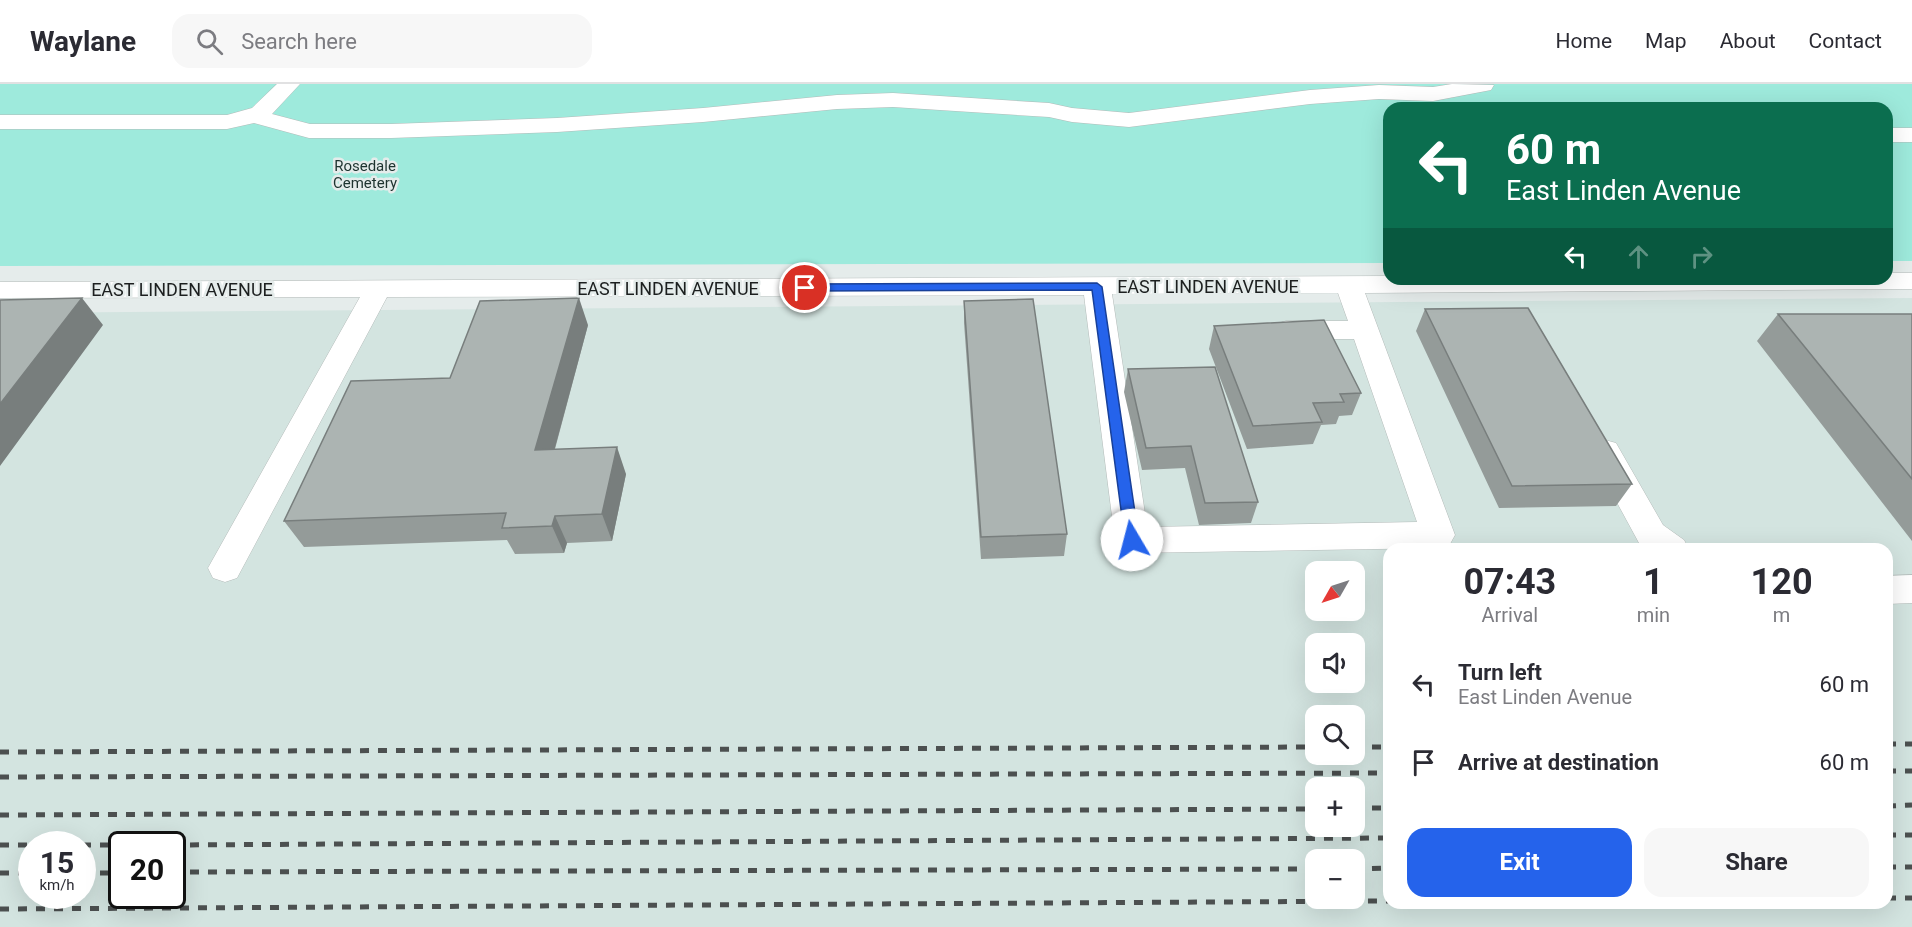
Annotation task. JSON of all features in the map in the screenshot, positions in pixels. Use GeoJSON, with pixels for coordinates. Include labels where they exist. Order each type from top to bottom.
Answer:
{"type":"FeatureCollection","features":[{"type":"Feature","properties":{"kind":"street"},"geometry":{"type":"LineString","coordinates":[[254,116],[289,84]]}},
{"type":"Feature","properties":{"kind":"street"},"geometry":{"type":"LineString","coordinates":[[922,102],[957,84]]}},
{"type":"Feature","properties":{"kind":"street"},"geometry":{"type":"LineString","coordinates":[[0,122],[227,122],[254,116],[309,131],[390,131],[568,124],[703,115],[837,102],[922,102],[1049,110],[1072,115],[1129,120],[1310,97],[1380,92],[1433,94],[1484,85]]}},
{"type":"Feature","properties":{"kind":"street"},"geometry":{"type":"LineString","coordinates":[[1023,90],[1049,110]]}},
{"type":"Feature","properties":{"kind":"street"},"geometry":{"type":"LineString","coordinates":[[1893,135],[1912,135]]}},
{"type":"Feature","properties":{"kind":"street","name":"EAST LINDEN AVENUE"},"geometry":{"type":"LineString","coordinates":[[1893,281],[1912,281]]}},
{"type":"Feature","properties":{"kind":"street"},"geometry":{"type":"LineString","coordinates":[[1097,287],[1132,540],[1438,535],[1349,285]]}},
{"type":"Feature","properties":{"kind":"street","name":"EAST LINDEN AVENUE"},"geometry":{"type":"LineString","coordinates":[[0,290],[1383,285]]}},
{"type":"Feature","properties":{"kind":"street"},"geometry":{"type":"LineString","coordinates":[[1514,285],[1527,311]]}},
{"type":"Feature","properties":{"kind":"street"},"geometry":{"type":"LineString","coordinates":[[225,568],[378,289]]}},
{"type":"Feature","properties":{"kind":"street"},"geometry":{"type":"LineString","coordinates":[[1260,331],[1365,330]]}},
{"type":"Feature","properties":{"kind":"street"},"geometry":{"type":"LineString","coordinates":[[1594,431],[1651,534],[1664,543]]}},
{"type":"Feature","properties":{"kind":"street"},"geometry":{"type":"LineString","coordinates":[[1893,590],[1912,589]]}},
{"type":"Feature","properties":{"kind":"shaded area"},"geometry":{"type":"Polygon","coordinates":[[[1912,298],[1912,927],[0,927],[0,313],[1912,298]]]}},
{"type":"Feature","properties":{"kind":"green space","name":"Rosedale Cemetery"},"geometry":{"type":"Polygon","coordinates":[[[0,84],[1912,84],[1912,261],[1893,261],[1893,102],[1383,102],[1383,263],[0,266],[0,84]]]}},
{"type":"Feature","properties":{"kind":"building"},"geometry":{"type":"Polygon","coordinates":[[[82,298],[0,404],[0,300],[82,298]]]}},
{"type":"Feature","properties":{"kind":"building"},"geometry":{"type":"Polygon","coordinates":[[[579,298],[535,450],[617,447],[602,514],[555,516],[552,526],[502,528],[506,513],[284,521],[351,381],[450,378],[480,301],[579,298]]]}},
{"type":"Feature","properties":{"kind":"building"},"geometry":{"type":"Polygon","coordinates":[[[1033,299],[1067,534],[981,537],[964,301],[1033,299]]]}},
{"type":"Feature","properties":{"kind":"building"},"geometry":{"type":"Polygon","coordinates":[[[1528,308],[1632,484],[1512,486],[1425,309],[1528,308]]]}},
{"type":"Feature","properties":{"kind":"building"},"geometry":{"type":"Polygon","coordinates":[[[1778,314],[1912,314],[1912,479],[1778,314]]]}},
{"type":"Feature","properties":{"kind":"building"},"geometry":{"type":"Polygon","coordinates":[[[1324,320],[1361,393],[1340,394],[1344,402],[1313,403],[1322,422],[1253,426],[1214,326],[1324,320]]]}},
{"type":"Feature","properties":{"kind":"building"},"geometry":{"type":"Polygon","coordinates":[[[1215,367],[1258,502],[1205,503],[1191,446],[1146,448],[1128,369],[1215,367]]]}},
{"type":"Feature","properties":{"kind":"railway"},"geometry":{"type":"LineString","coordinates":[[1893,744],[1912,744]]}},
{"type":"Feature","properties":{"kind":"railway"},"geometry":{"type":"LineString","coordinates":[[0,752],[1305,747]]}},
{"type":"Feature","properties":{"kind":"railway"},"geometry":{"type":"LineString","coordinates":[[1365,747],[1383,747]]}},
{"type":"Feature","properties":{"kind":"railway"},"geometry":{"type":"LineString","coordinates":[[1893,771],[1912,771]]}},
{"type":"Feature","properties":{"kind":"railway"},"geometry":{"type":"LineString","coordinates":[[0,777],[1383,773]]}},
{"type":"Feature","properties":{"kind":"railway"},"geometry":{"type":"LineString","coordinates":[[1893,806],[1912,805]]}},
{"type":"Feature","properties":{"kind":"railway"},"geometry":{"type":"LineString","coordinates":[[1365,808],[1383,808]]}},
{"type":"Feature","properties":{"kind":"railway"},"geometry":{"type":"LineString","coordinates":[[0,815],[1305,809]]}},
{"type":"Feature","properties":{"kind":"railway"},"geometry":{"type":"LineString","coordinates":[[1893,835],[1912,835]]}},
{"type":"Feature","properties":{"kind":"railway"},"geometry":{"type":"LineString","coordinates":[[186,845],[1383,838]]}},
{"type":"Feature","properties":{"kind":"railway"},"geometry":{"type":"LineString","coordinates":[[0,845],[18,845]]}},
{"type":"Feature","properties":{"kind":"railway"},"geometry":{"type":"LineString","coordinates":[[96,845],[108,845]]}},
{"type":"Feature","properties":{"kind":"railway"},"geometry":{"type":"LineString","coordinates":[[1893,867],[1912,867]]}},
{"type":"Feature","properties":{"kind":"railway"},"geometry":{"type":"LineString","coordinates":[[1365,869],[1383,868]]}},
{"type":"Feature","properties":{"kind":"railway"},"geometry":{"type":"LineString","coordinates":[[186,872],[1305,869]]}},
{"type":"Feature","properties":{"kind":"railway"},"geometry":{"type":"LineString","coordinates":[[0,873],[18,873]]}},
{"type":"Feature","properties":{"kind":"railway"},"geometry":{"type":"LineString","coordinates":[[96,873],[108,873]]}},
{"type":"Feature","properties":{"kind":"railway"},"geometry":{"type":"LineString","coordinates":[[1893,898],[1912,898]]}},
{"type":"Feature","properties":{"kind":"railway"},"geometry":{"type":"LineString","coordinates":[[0,909],[1383,901]]}},
{"type":"Feature","properties":{"kind":"route"},"geometry":{"type":"LineString","coordinates":[[805,288],[1097,287],[1132,540]]}}]}
